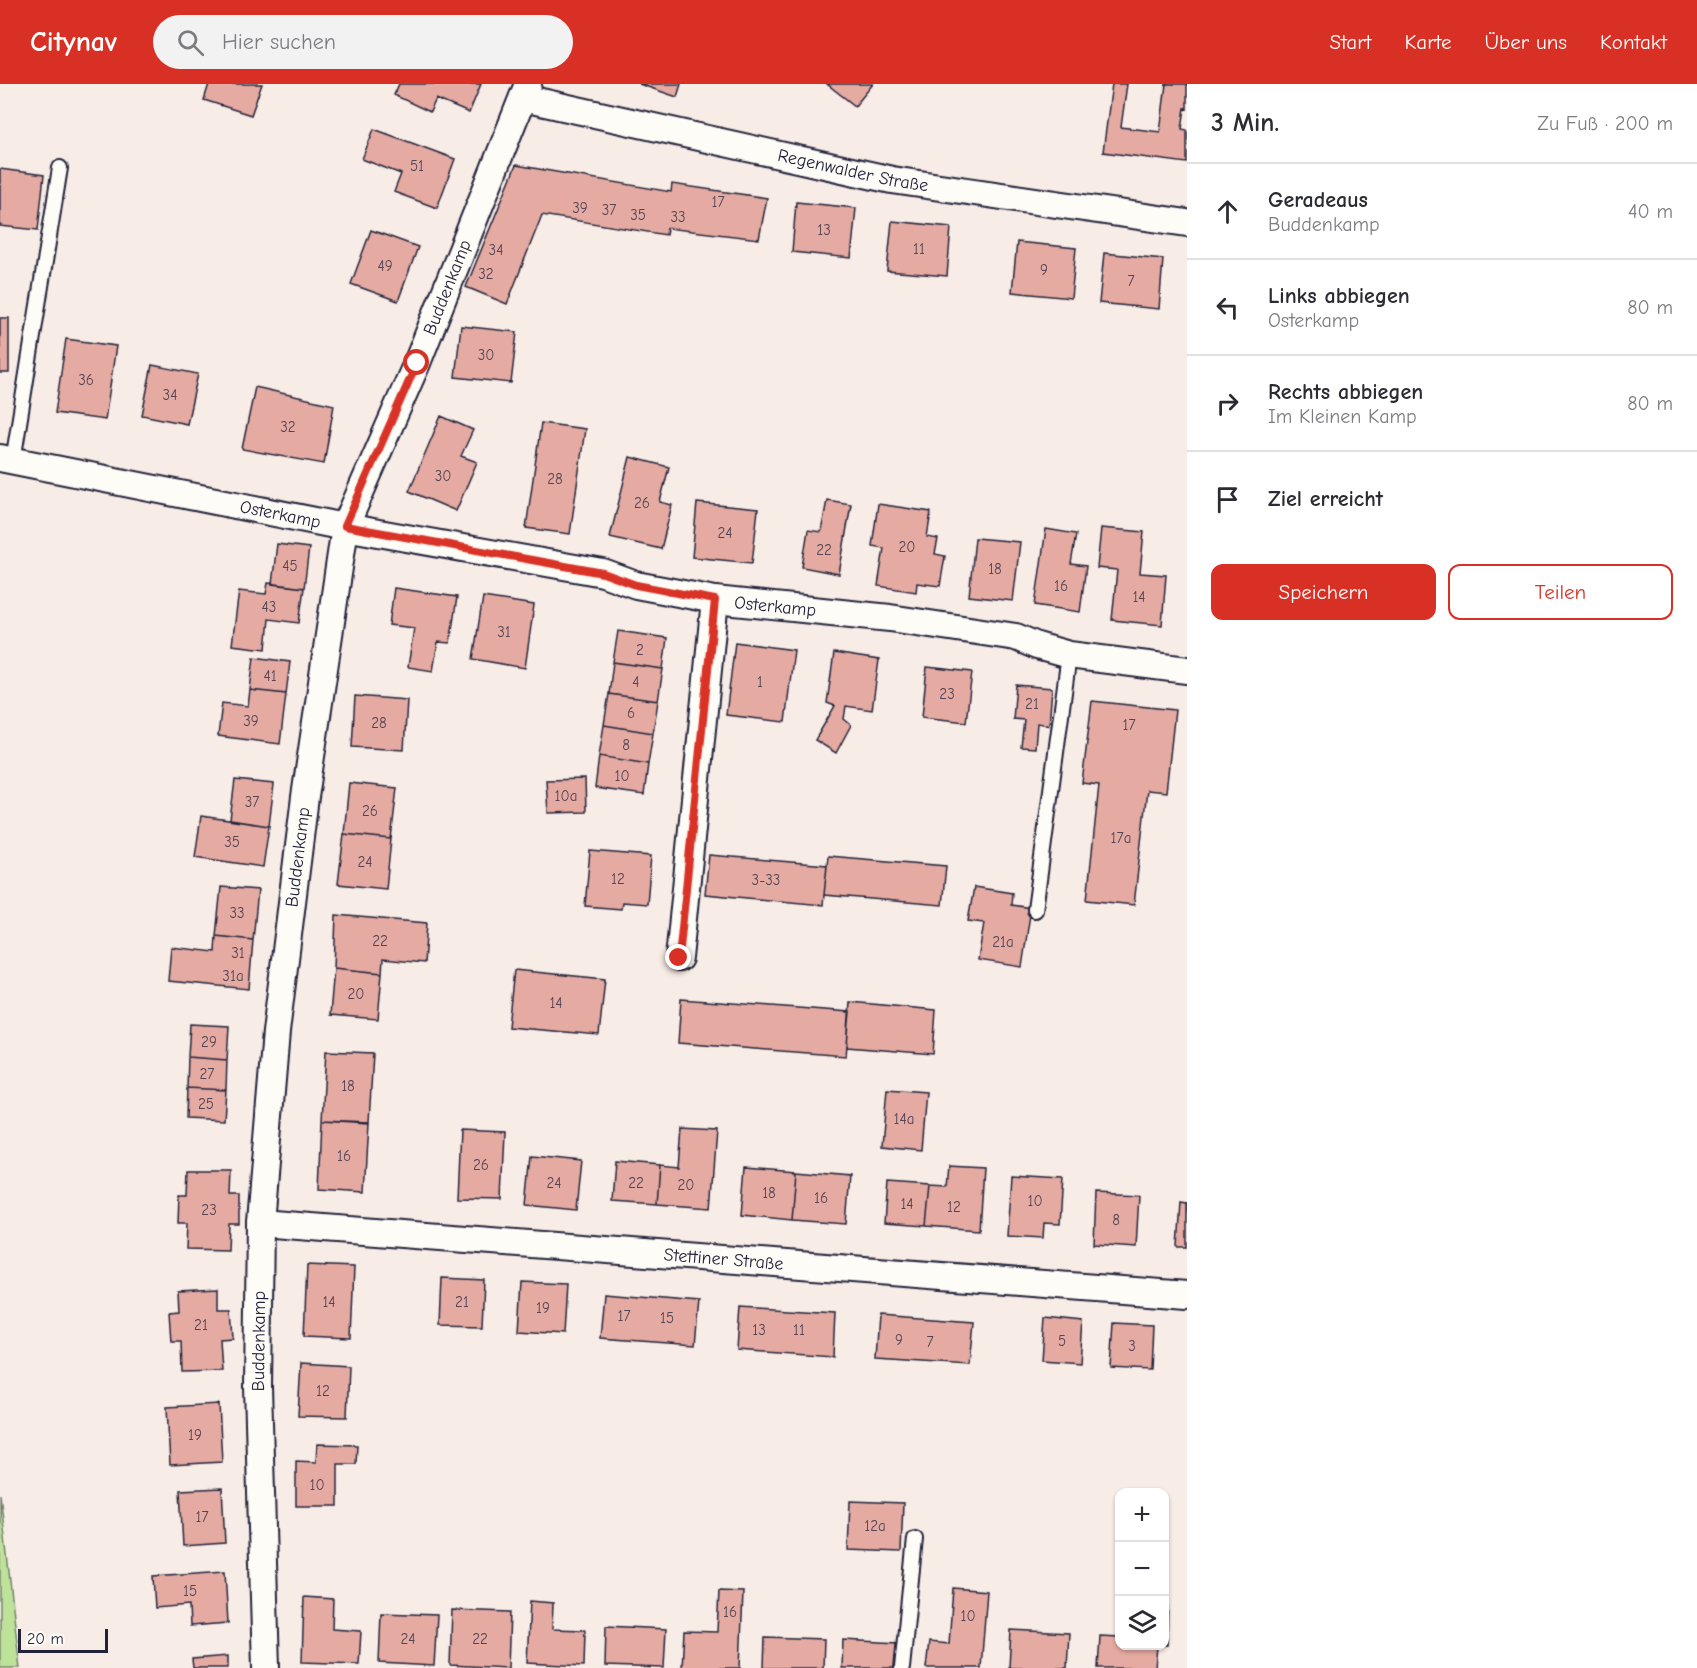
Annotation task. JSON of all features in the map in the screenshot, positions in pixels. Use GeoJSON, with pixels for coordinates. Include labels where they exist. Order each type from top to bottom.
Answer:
{"type":"FeatureCollection","features":[{"type":"Feature","properties":{"kind":"street","name":"Regenwalder Straße"},"geometry":{"type":"LineString","coordinates":[[526,91],[892,180],[1187,223]]}},
{"type":"Feature","properties":{"kind":"street","name":"Buddenkamp"},"geometry":{"type":"LineString","coordinates":[[266,1668],[258,1387],[260,1223],[276,1032],[305,797],[345,526],[417,363],[526,91]]}},
{"type":"Feature","properties":{"kind":"street","name":"Osterkamp"},"geometry":{"type":"LineString","coordinates":[[7,459],[345,526],[603,573],[636,585],[715,600],[890,618],[1016,637],[1069,655],[1187,670]]}},
{"type":"Feature","properties":{"kind":"street"},"geometry":{"type":"LineString","coordinates":[[679,958],[715,600]]}},
{"type":"Feature","properties":{"kind":"street","name":"Stettiner Straße"},"geometry":{"type":"LineString","coordinates":[[260,1223],[1187,1295]]}},
{"type":"Feature","properties":{"kind":"lane","name":"Osterkamp"},"geometry":{"type":"LineString","coordinates":[[7,459],[60,168]]}},
{"type":"Feature","properties":{"kind":"lane"},"geometry":{"type":"LineString","coordinates":[[1035,910],[1069,655]]}},
{"type":"Feature","properties":{"kind":"lane"},"geometry":{"type":"LineString","coordinates":[[902,1668],[915,1539]]}},
{"type":"Feature","properties":{"kind":"green space"},"geometry":{"type":"Polygon","coordinates":[[[0,1494],[20,1668],[0,1668],[0,1494]]]}},
{"type":"Feature","properties":{"kind":"building"},"geometry":{"type":"Polygon","coordinates":[[[209,84],[262,84],[251,115],[204,100],[209,84]]]}},
{"type":"Feature","properties":{"kind":"building"},"geometry":{"type":"Polygon","coordinates":[[[399,84],[481,84],[469,113],[436,99],[430,112],[394,95],[399,84]]]}},
{"type":"Feature","properties":{"kind":"building"},"geometry":{"type":"Polygon","coordinates":[[[639,84],[681,84],[677,97],[639,84]]]}},
{"type":"Feature","properties":{"kind":"building"},"geometry":{"type":"Polygon","coordinates":[[[827,84],[873,84],[855,106],[827,84]]]}},
{"type":"Feature","properties":{"kind":"building"},"geometry":{"type":"Polygon","coordinates":[[[1112,84],[1127,84],[1121,127],[1160,132],[1166,84],[1187,84],[1187,109],[1185,108],[1182,129],[1187,130],[1187,163],[1103,152],[1112,84]]]}},
{"type":"Feature","properties":{"kind":"building"},"geometry":{"type":"Polygon","coordinates":[[[374,129],[455,159],[437,208],[394,192],[401,174],[362,159],[374,129]]]}},
{"type":"Feature","properties":{"kind":"building"},"geometry":{"type":"Polygon","coordinates":[[[516,165],[671,192],[672,184],[767,198],[759,239],[667,228],[666,235],[542,215],[507,304],[466,287],[516,165]]]}},
{"type":"Feature","properties":{"kind":"building"},"geometry":{"type":"Polygon","coordinates":[[[0,169],[44,175],[38,230],[0,226],[0,169]]]}},
{"type":"Feature","properties":{"kind":"building"},"geometry":{"type":"Polygon","coordinates":[[[796,202],[856,208],[851,258],[792,252],[796,202]]]}},
{"type":"Feature","properties":{"kind":"building"},"geometry":{"type":"Polygon","coordinates":[[[892,221],[951,227],[947,276],[887,271],[892,221]]]}},
{"type":"Feature","properties":{"kind":"building"},"geometry":{"type":"Polygon","coordinates":[[[371,230],[418,247],[398,301],[351,284],[371,230]]]}},
{"type":"Feature","properties":{"kind":"building"},"geometry":{"type":"Polygon","coordinates":[[[1017,242],[1076,248],[1071,298],[1012,292],[1017,242]]]}},
{"type":"Feature","properties":{"kind":"building"},"geometry":{"type":"Polygon","coordinates":[[[1104,253],[1163,259],[1159,309],[1099,303],[1104,253]]]}},
{"type":"Feature","properties":{"kind":"building"},"geometry":{"type":"Polygon","coordinates":[[[0,318],[9,318],[9,373],[0,373],[0,318]]]}},
{"type":"Feature","properties":{"kind":"building"},"geometry":{"type":"Polygon","coordinates":[[[461,326],[517,332],[511,383],[455,377],[461,326]]]}},
{"type":"Feature","properties":{"kind":"building"},"geometry":{"type":"Polygon","coordinates":[[[66,339],[116,346],[105,420],[55,413],[66,339]]]}},
{"type":"Feature","properties":{"kind":"building"},"geometry":{"type":"Polygon","coordinates":[[[152,365],[198,374],[187,424],[142,415],[152,365]]]}},
{"type":"Feature","properties":{"kind":"building"},"geometry":{"type":"Polygon","coordinates":[[[255,387],[334,405],[324,464],[242,449],[255,387]]]}},
{"type":"Feature","properties":{"kind":"building"},"geometry":{"type":"Polygon","coordinates":[[[441,416],[473,430],[461,456],[477,462],[456,511],[409,491],[441,416]]]}},
{"type":"Feature","properties":{"kind":"building"},"geometry":{"type":"Polygon","coordinates":[[[541,423],[585,429],[570,534],[526,528],[541,423]]]}},
{"type":"Feature","properties":{"kind":"building"},"geometry":{"type":"Polygon","coordinates":[[[630,457],[669,467],[660,502],[672,505],[661,549],[610,537],[630,457]]]}},
{"type":"Feature","properties":{"kind":"building"},"geometry":{"type":"Polygon","coordinates":[[[827,500],[851,504],[839,574],[802,567],[808,530],[821,532],[827,500]]]}},
{"type":"Feature","properties":{"kind":"building"},"geometry":{"type":"Polygon","coordinates":[[[697,503],[758,509],[752,563],[692,557],[697,503]]]}},
{"type":"Feature","properties":{"kind":"building"},"geometry":{"type":"Polygon","coordinates":[[[878,504],[931,512],[927,537],[938,539],[935,554],[945,556],[940,586],[917,583],[916,592],[878,586],[884,548],[872,546],[878,504]]]}},
{"type":"Feature","properties":{"kind":"building"},"geometry":{"type":"Polygon","coordinates":[[[1101,528],[1144,532],[1140,573],[1166,575],[1162,625],[1112,620],[1117,570],[1097,568],[1101,528]]]}},
{"type":"Feature","properties":{"kind":"building"},"geometry":{"type":"Polygon","coordinates":[[[1046,529],[1076,534],[1071,564],[1086,566],[1080,612],[1035,605],[1046,529]]]}},
{"type":"Feature","properties":{"kind":"building"},"geometry":{"type":"Polygon","coordinates":[[[975,538],[1020,542],[1013,601],[969,596],[975,538]]]}},
{"type":"Feature","properties":{"kind":"building"},"geometry":{"type":"Polygon","coordinates":[[[277,544],[309,548],[304,588],[272,584],[277,544]]]}},
{"type":"Feature","properties":{"kind":"building"},"geometry":{"type":"Polygon","coordinates":[[[268,583],[304,588],[299,623],[269,619],[266,649],[232,645],[239,591],[266,594],[268,583]]]}},
{"type":"Feature","properties":{"kind":"building"},"geometry":{"type":"Polygon","coordinates":[[[394,588],[457,597],[450,643],[438,642],[433,671],[408,667],[414,628],[389,625],[394,588]]]}},
{"type":"Feature","properties":{"kind":"building"},"geometry":{"type":"Polygon","coordinates":[[[483,597],[534,605],[525,668],[473,659],[483,597]]]}},
{"type":"Feature","properties":{"kind":"building"},"geometry":{"type":"Polygon","coordinates":[[[618,631],[667,638],[663,669],[613,662],[618,631]]]}},
{"type":"Feature","properties":{"kind":"building"},"geometry":{"type":"Polygon","coordinates":[[[735,642],[794,650],[785,722],[726,715],[735,642]]]}},
{"type":"Feature","properties":{"kind":"building"},"geometry":{"type":"Polygon","coordinates":[[[834,653],[879,660],[872,710],[846,706],[844,719],[851,725],[836,753],[815,740],[835,706],[827,703],[834,653]]]}},
{"type":"Feature","properties":{"kind":"building"},"geometry":{"type":"Polygon","coordinates":[[[254,657],[290,662],[286,694],[250,690],[254,657]]]}},
{"type":"Feature","properties":{"kind":"building"},"geometry":{"type":"Polygon","coordinates":[[[613,662],[663,669],[658,701],[609,694],[613,662]]]}},
{"type":"Feature","properties":{"kind":"building"},"geometry":{"type":"Polygon","coordinates":[[[927,667],[972,672],[966,722],[922,717],[927,667]]]}},
{"type":"Feature","properties":{"kind":"building"},"geometry":{"type":"Polygon","coordinates":[[[1016,685],[1052,688],[1049,725],[1037,723],[1035,748],[1021,747],[1024,720],[1013,719],[1016,685]]]}},
{"type":"Feature","properties":{"kind":"building"},"geometry":{"type":"Polygon","coordinates":[[[250,690],[286,694],[280,744],[218,736],[222,703],[248,706],[250,690]]]}},
{"type":"Feature","properties":{"kind":"building"},"geometry":{"type":"Polygon","coordinates":[[[609,694],[658,701],[653,733],[604,725],[609,694]]]}},
{"type":"Feature","properties":{"kind":"building"},"geometry":{"type":"Polygon","coordinates":[[[355,696],[407,700],[404,750],[352,747],[355,696]]]}},
{"type":"Feature","properties":{"kind":"building"},"geometry":{"type":"Polygon","coordinates":[[[1092,701],[1175,710],[1166,792],[1147,790],[1134,905],[1087,900],[1099,785],[1082,783],[1092,701]]]}},
{"type":"Feature","properties":{"kind":"building"},"geometry":{"type":"Polygon","coordinates":[[[604,725],[653,733],[648,764],[599,756],[604,725]]]}},
{"type":"Feature","properties":{"kind":"building"},"geometry":{"type":"Polygon","coordinates":[[[599,756],[648,764],[644,795],[595,788],[599,756]]]}},
{"type":"Feature","properties":{"kind":"building"},"geometry":{"type":"Polygon","coordinates":[[[585,779],[586,812],[548,813],[546,780],[585,779]]]}},
{"type":"Feature","properties":{"kind":"building"},"geometry":{"type":"Polygon","coordinates":[[[235,780],[274,784],[269,826],[230,820],[235,780]]]}},
{"type":"Feature","properties":{"kind":"building"},"geometry":{"type":"Polygon","coordinates":[[[349,783],[397,788],[391,839],[344,834],[349,783]]]}},
{"type":"Feature","properties":{"kind":"building"},"geometry":{"type":"Polygon","coordinates":[[[201,816],[269,826],[263,867],[195,857],[201,816]]]}},
{"type":"Feature","properties":{"kind":"building"},"geometry":{"type":"Polygon","coordinates":[[[344,834],[391,839],[386,889],[338,884],[344,834]]]}},
{"type":"Feature","properties":{"kind":"building"},"geometry":{"type":"Polygon","coordinates":[[[590,851],[651,856],[647,904],[622,902],[621,909],[585,906],[590,851]]]}},
{"type":"Feature","properties":{"kind":"building"},"geometry":{"type":"Polygon","coordinates":[[[709,855],[827,865],[823,905],[705,894],[709,855]]]}},
{"type":"Feature","properties":{"kind":"building"},"geometry":{"type":"Polygon","coordinates":[[[828,856],[946,866],[942,905],[824,895],[828,856]]]}},
{"type":"Feature","properties":{"kind":"building"},"geometry":{"type":"Polygon","coordinates":[[[221,887],[258,890],[253,940],[216,936],[221,887]]]}},
{"type":"Feature","properties":{"kind":"building"},"geometry":{"type":"Polygon","coordinates":[[[974,887],[1012,893],[1011,905],[1031,908],[1022,967],[978,960],[984,923],[968,921],[974,887]]]}},
{"type":"Feature","properties":{"kind":"building"},"geometry":{"type":"Polygon","coordinates":[[[336,915],[427,923],[424,963],[383,959],[382,973],[334,968],[336,915]]]}},
{"type":"Feature","properties":{"kind":"building"},"geometry":{"type":"Polygon","coordinates":[[[216,936],[253,940],[249,989],[168,981],[171,947],[215,952],[216,936]]]}},
{"type":"Feature","properties":{"kind":"building"},"geometry":{"type":"Polygon","coordinates":[[[334,968],[382,973],[378,1019],[330,1015],[334,968]]]}},
{"type":"Feature","properties":{"kind":"building"},"geometry":{"type":"Polygon","coordinates":[[[514,970],[605,979],[599,1035],[508,1027],[514,970]]]}},
{"type":"Feature","properties":{"kind":"building"},"geometry":{"type":"Polygon","coordinates":[[[681,999],[850,1012],[846,1056],[678,1043],[681,999]]]}},
{"type":"Feature","properties":{"kind":"building"},"geometry":{"type":"Polygon","coordinates":[[[850,1002],[936,1010],[933,1054],[847,1047],[850,1002]]]}},
{"type":"Feature","properties":{"kind":"building"},"geometry":{"type":"Polygon","coordinates":[[[190,1024],[229,1026],[227,1060],[188,1057],[190,1024]]]}},
{"type":"Feature","properties":{"kind":"building"},"geometry":{"type":"Polygon","coordinates":[[[326,1051],[373,1053],[369,1122],[322,1120],[326,1051]]]}},
{"type":"Feature","properties":{"kind":"building"},"geometry":{"type":"Polygon","coordinates":[[[188,1057],[227,1060],[226,1090],[187,1088],[188,1057]]]}},
{"type":"Feature","properties":{"kind":"building"},"geometry":{"type":"Polygon","coordinates":[[[187,1088],[226,1090],[224,1120],[186,1118],[187,1088]]]}},
{"type":"Feature","properties":{"kind":"building"},"geometry":{"type":"Polygon","coordinates":[[[887,1089],[926,1092],[921,1150],[882,1146],[887,1089]]]}},
{"type":"Feature","properties":{"kind":"building"},"geometry":{"type":"Polygon","coordinates":[[[322,1120],[369,1123],[365,1192],[319,1189],[322,1120]]]}},
{"type":"Feature","properties":{"kind":"building"},"geometry":{"type":"Polygon","coordinates":[[[682,1129],[717,1131],[711,1208],[657,1204],[660,1165],[679,1167],[682,1129]]]}},
{"type":"Feature","properties":{"kind":"building"},"geometry":{"type":"Polygon","coordinates":[[[460,1130],[505,1132],[502,1199],[457,1198],[460,1130]]]}},
{"type":"Feature","properties":{"kind":"building"},"geometry":{"type":"Polygon","coordinates":[[[532,1156],[581,1161],[576,1210],[527,1205],[532,1156]]]}},
{"type":"Feature","properties":{"kind":"building"},"geometry":{"type":"Polygon","coordinates":[[[615,1161],[660,1165],[657,1204],[612,1201],[615,1161]]]}},
{"type":"Feature","properties":{"kind":"building"},"geometry":{"type":"Polygon","coordinates":[[[949,1166],[983,1168],[979,1230],[926,1226],[930,1186],[947,1187],[949,1166]]]}},
{"type":"Feature","properties":{"kind":"building"},"geometry":{"type":"Polygon","coordinates":[[[746,1167],[796,1171],[792,1220],[742,1215],[746,1167]]]}},
{"type":"Feature","properties":{"kind":"building"},"geometry":{"type":"Polygon","coordinates":[[[188,1170],[231,1170],[230,1196],[239,1196],[239,1224],[229,1224],[228,1250],[186,1249],[187,1223],[178,1223],[179,1195],[187,1195],[188,1170]]]}},
{"type":"Feature","properties":{"kind":"building"},"geometry":{"type":"Polygon","coordinates":[[[796,1171],[850,1176],[846,1224],[792,1220],[796,1171]]]}},
{"type":"Feature","properties":{"kind":"building"},"geometry":{"type":"Polygon","coordinates":[[[1011,1176],[1063,1179],[1060,1224],[1044,1223],[1043,1238],[1007,1236],[1011,1176]]]}},
{"type":"Feature","properties":{"kind":"building"},"geometry":{"type":"Polygon","coordinates":[[[887,1183],[930,1186],[926,1226],[884,1223],[887,1183]]]}},
{"type":"Feature","properties":{"kind":"building"},"geometry":{"type":"Polygon","coordinates":[[[1096,1193],[1139,1195],[1136,1247],[1094,1244],[1096,1193]]]}},
{"type":"Feature","properties":{"kind":"building"},"geometry":{"type":"Polygon","coordinates":[[[1181,1202],[1187,1203],[1187,1247],[1178,1247],[1181,1202]]]}},
{"type":"Feature","properties":{"kind":"building"},"geometry":{"type":"Polygon","coordinates":[[[307,1265],[354,1267],[351,1338],[304,1336],[307,1265]]]}},
{"type":"Feature","properties":{"kind":"building"},"geometry":{"type":"Polygon","coordinates":[[[442,1278],[484,1280],[482,1326],[440,1325],[442,1278]]]}},
{"type":"Feature","properties":{"kind":"building"},"geometry":{"type":"Polygon","coordinates":[[[522,1282],[566,1284],[563,1334],[519,1331],[522,1282]]]}},
{"type":"Feature","properties":{"kind":"building"},"geometry":{"type":"Polygon","coordinates":[[[218,1289],[218,1309],[231,1309],[233,1338],[220,1339],[222,1371],[182,1372],[181,1341],[171,1341],[169,1312],[179,1311],[178,1291],[218,1289]]]}},
{"type":"Feature","properties":{"kind":"building"},"geometry":{"type":"Polygon","coordinates":[[[604,1294],[699,1302],[695,1345],[600,1338],[604,1294]]]}},
{"type":"Feature","properties":{"kind":"building"},"geometry":{"type":"Polygon","coordinates":[[[740,1307],[835,1313],[833,1357],[737,1350],[740,1307]]]}},
{"type":"Feature","properties":{"kind":"building"},"geometry":{"type":"Polygon","coordinates":[[[878,1315],[974,1322],[970,1365],[875,1359],[878,1315]]]}},
{"type":"Feature","properties":{"kind":"building"},"geometry":{"type":"Polygon","coordinates":[[[1045,1318],[1083,1322],[1080,1363],[1042,1360],[1045,1318]]]}},
{"type":"Feature","properties":{"kind":"building"},"geometry":{"type":"Polygon","coordinates":[[[1114,1323],[1152,1325],[1150,1370],[1111,1368],[1114,1323]]]}},
{"type":"Feature","properties":{"kind":"building"},"geometry":{"type":"Polygon","coordinates":[[[301,1363],[349,1366],[347,1417],[298,1416],[301,1363]]]}},
{"type":"Feature","properties":{"kind":"building"},"geometry":{"type":"Polygon","coordinates":[[[219,1404],[222,1462],[170,1465],[167,1407],[219,1404]]]}},
{"type":"Feature","properties":{"kind":"building"},"geometry":{"type":"Polygon","coordinates":[[[317,1444],[357,1445],[356,1464],[338,1464],[338,1506],[296,1506],[296,1461],[316,1462],[317,1444]]]}},
{"type":"Feature","properties":{"kind":"building"},"geometry":{"type":"Polygon","coordinates":[[[222,1488],[225,1543],[183,1546],[180,1490],[222,1488]]]}},
{"type":"Feature","properties":{"kind":"building"},"geometry":{"type":"Polygon","coordinates":[[[850,1501],[903,1503],[901,1552],[848,1550],[850,1501]]]}},
{"type":"Feature","properties":{"kind":"building"},"geometry":{"type":"Polygon","coordinates":[[[225,1571],[228,1623],[190,1626],[189,1605],[155,1608],[153,1576],[225,1571]]]}},
{"type":"Feature","properties":{"kind":"building"},"geometry":{"type":"Polygon","coordinates":[[[953,1588],[987,1591],[981,1668],[926,1668],[929,1642],[949,1644],[953,1588]]]}},
{"type":"Feature","properties":{"kind":"building"},"geometry":{"type":"Polygon","coordinates":[[[719,1591],[743,1592],[740,1668],[682,1668],[684,1631],[717,1632],[719,1591]]]}},
{"type":"Feature","properties":{"kind":"building"},"geometry":{"type":"Polygon","coordinates":[[[304,1597],[333,1599],[332,1629],[361,1631],[359,1664],[302,1662],[304,1597]]]}},
{"type":"Feature","properties":{"kind":"building"},"geometry":{"type":"Polygon","coordinates":[[[530,1601],[553,1603],[552,1629],[585,1630],[584,1666],[527,1663],[530,1601]]]}},
{"type":"Feature","properties":{"kind":"building"},"geometry":{"type":"Polygon","coordinates":[[[452,1610],[510,1612],[508,1668],[450,1665],[452,1610]]]}},
{"type":"Feature","properties":{"kind":"building"},"geometry":{"type":"Polygon","coordinates":[[[381,1613],[437,1615],[434,1666],[379,1663],[381,1613]]]}},
{"type":"Feature","properties":{"kind":"building"},"geometry":{"type":"Polygon","coordinates":[[[606,1626],[666,1629],[664,1668],[605,1666],[606,1626]]]}},
{"type":"Feature","properties":{"kind":"building"},"geometry":{"type":"Polygon","coordinates":[[[1011,1630],[1069,1633],[1067,1668],[1009,1668],[1011,1630]]]}},
{"type":"Feature","properties":{"kind":"building"},"geometry":{"type":"Polygon","coordinates":[[[1100,1636],[1115,1637],[1115,1650],[1157,1650],[1155,1668],[1098,1668],[1100,1636]]]}},
{"type":"Feature","properties":{"kind":"building"},"geometry":{"type":"Polygon","coordinates":[[[765,1637],[824,1639],[823,1668],[764,1668],[765,1637]]]}},
{"type":"Feature","properties":{"kind":"building"},"geometry":{"type":"Polygon","coordinates":[[[843,1640],[898,1643],[897,1668],[842,1668],[843,1640]]]}},
{"type":"Feature","properties":{"kind":"building"},"geometry":{"type":"Polygon","coordinates":[[[228,1656],[228,1668],[193,1668],[192,1659],[228,1656]]]}},
{"type":"Feature","properties":{"kind":"route"},"geometry":{"type":"LineString","coordinates":[[417,363],[345,526],[603,573],[636,585],[715,600],[679,958]]}}]}
